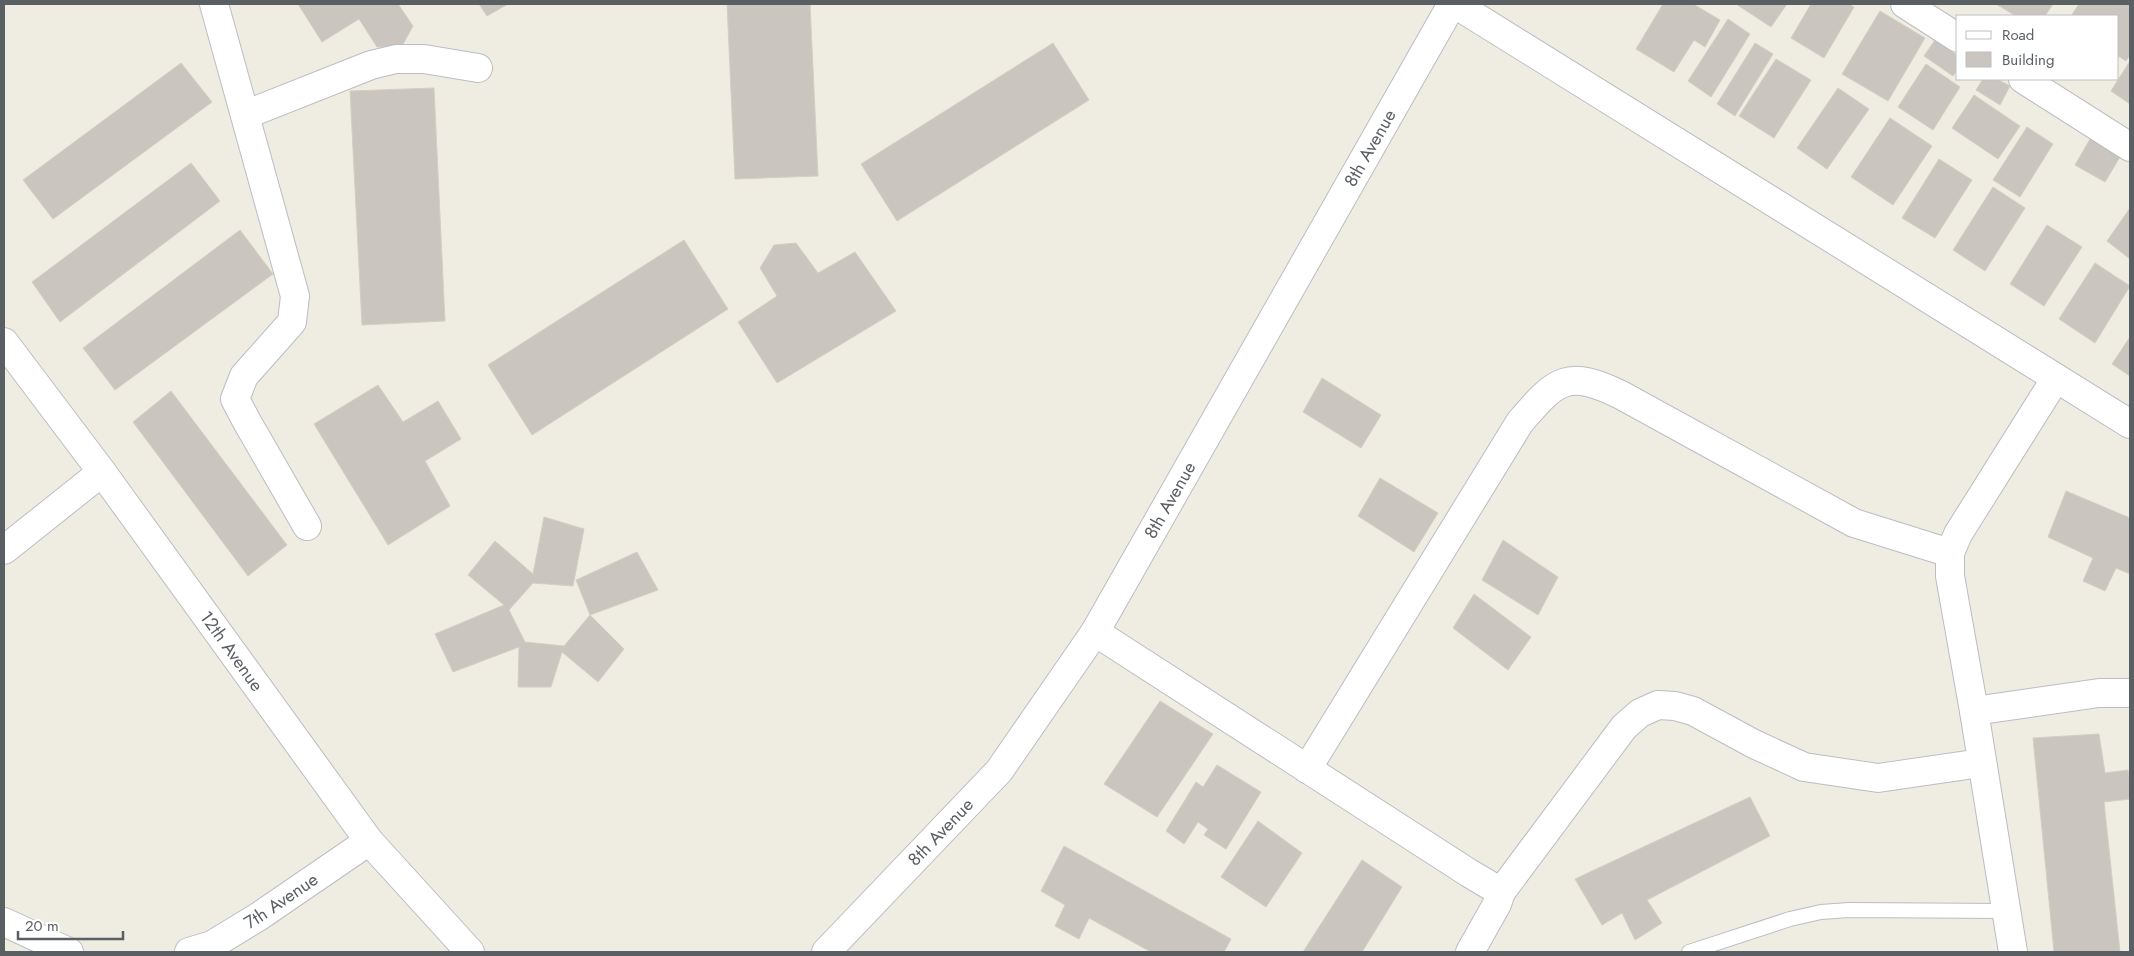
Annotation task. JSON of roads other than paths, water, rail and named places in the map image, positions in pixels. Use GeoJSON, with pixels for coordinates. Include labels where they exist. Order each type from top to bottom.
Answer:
{"type":"FeatureCollection","features":[{"type":"Feature","properties":{"kind":"street"},"geometry":{"type":"LineString","coordinates":[[214,4],[296,296],[292,322],[244,376],[236,398],[246,420],[307,526]]}},
{"type":"Feature","properties":{"kind":"street"},"geometry":{"type":"LineString","coordinates":[[1453,4],[2130,424]]}},
{"type":"Feature","properties":{"kind":"street","name":"8th Avenue"},"geometry":{"type":"LineString","coordinates":[[826,952],[999,771],[1095,632],[1453,4]]}},
{"type":"Feature","properties":{"kind":"street"},"geometry":{"type":"LineString","coordinates":[[1904,4],[1956,37]]}},
{"type":"Feature","properties":{"kind":"street"},"geometry":{"type":"LineString","coordinates":[[245,115],[370,65],[396,59],[424,59],[478,68]]}},
{"type":"Feature","properties":{"kind":"street"},"geometry":{"type":"LineString","coordinates":[[2025,80],[2130,147]]}},
{"type":"Feature","properties":{"kind":"street","name":"12th Avenue"},"geometry":{"type":"LineString","coordinates":[[4,342],[102,472],[369,841],[470,952]]}},
{"type":"Feature","properties":{"kind":"street"},"geometry":{"type":"LineString","coordinates":[[2013,952],[1950,576],[1950,553],[1958,534],[2056,378]]}},
{"type":"Feature","properties":{"kind":"street"},"geometry":{"type":"LineString","coordinates":[[1307,769],[1520,422],[1542,397],[1556,386],[1576,380],[1597,383],[1854,523],[1950,553]]}},
{"type":"Feature","properties":{"kind":"street"},"geometry":{"type":"LineString","coordinates":[[4,550],[102,472]]}},
{"type":"Feature","properties":{"kind":"street"},"geometry":{"type":"LineString","coordinates":[[1095,632],[1501,892]]}},
{"type":"Feature","properties":{"kind":"street"},"geometry":{"type":"LineString","coordinates":[[1974,711],[2099,693],[2130,693]]}},
{"type":"Feature","properties":{"kind":"street"},"geometry":{"type":"LineString","coordinates":[[1470,952],[1497,904],[1501,892],[1624,727],[1640,713],[1658,705],[1675,706],[1693,711],[1754,744],[1804,767],[1878,778],[1981,763]]}},
{"type":"Feature","properties":{"kind":"street","name":"7th Avenue"},"geometry":{"type":"LineString","coordinates":[[189,952],[212,945],[258,917],[369,841]]}},
{"type":"Feature","properties":{"kind":"street"},"geometry":{"type":"LineString","coordinates":[[4,922],[69,952]]}},
{"type":"Feature","properties":{"kind":"lane"},"geometry":{"type":"LineString","coordinates":[[1689,952],[1790,919],[1820,912],[1849,910],[2006,911]]}}]}
